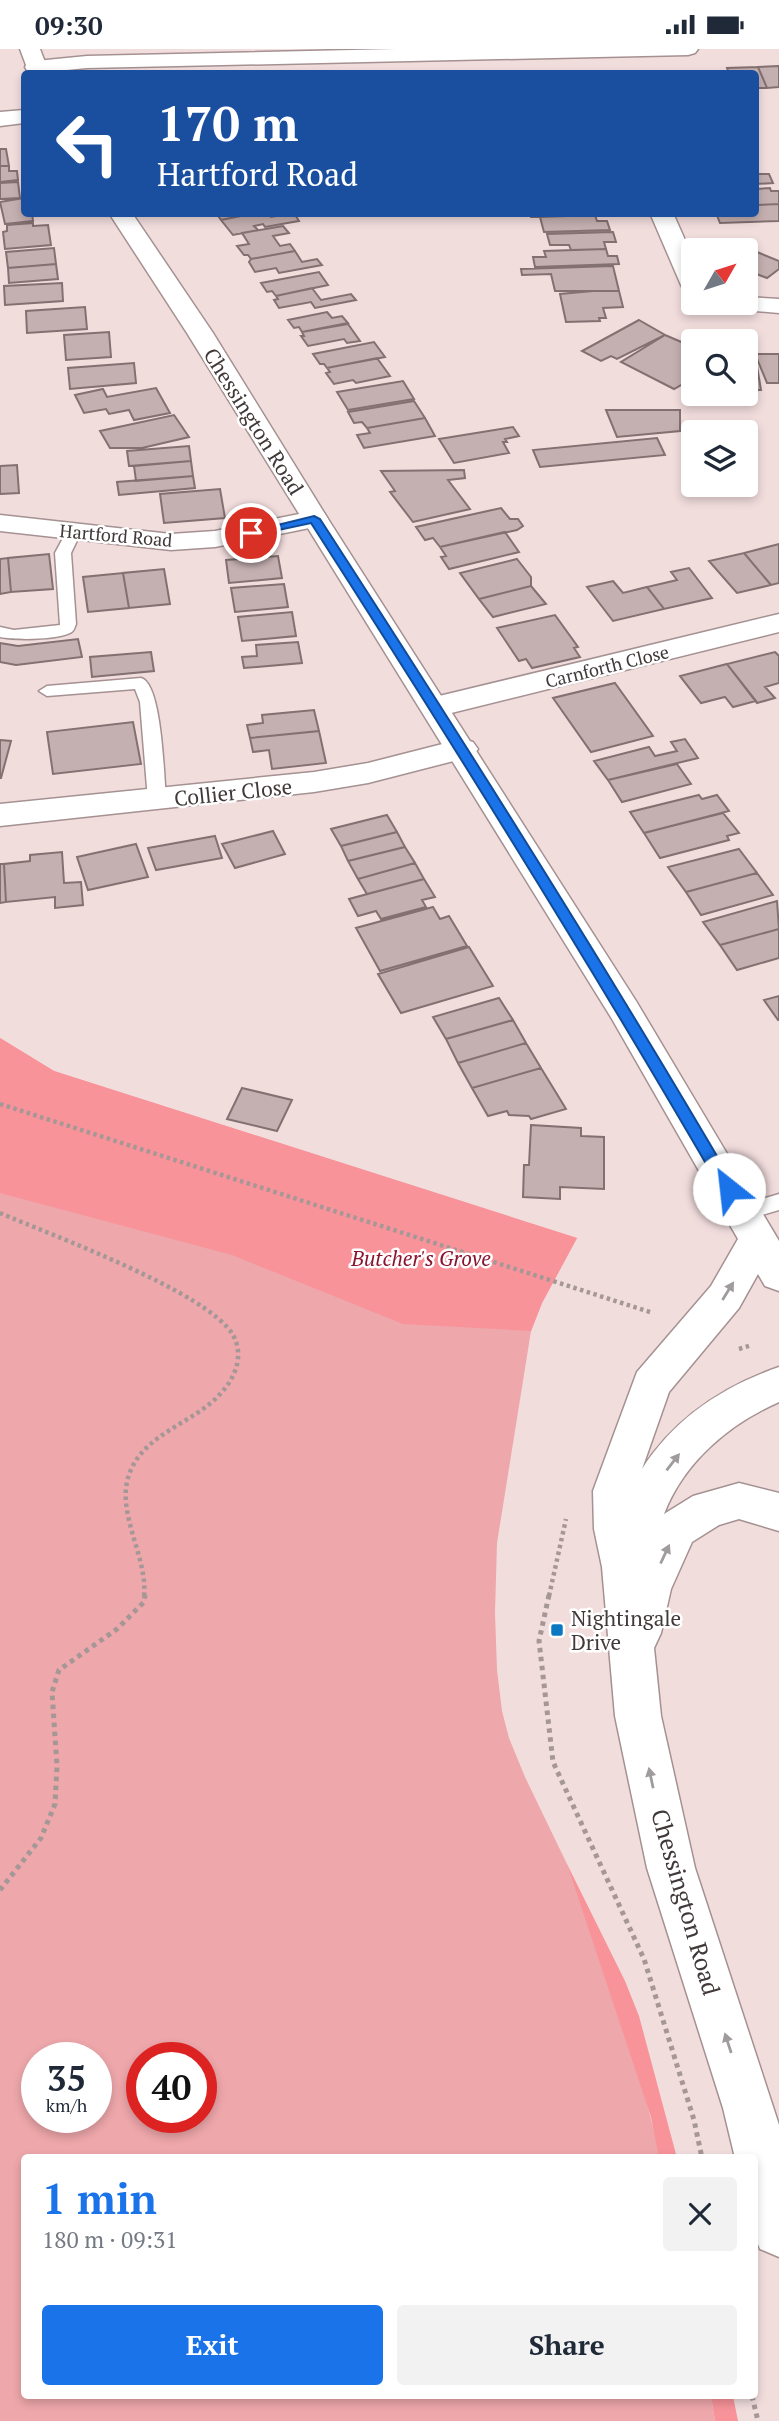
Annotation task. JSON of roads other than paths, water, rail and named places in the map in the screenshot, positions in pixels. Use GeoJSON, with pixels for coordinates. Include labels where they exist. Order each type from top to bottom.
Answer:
{"type":"FeatureCollection","features":[{"type":"Feature","properties":{"kind":"street"},"geometry":{"type":"LineString","coordinates":[[35,63],[688,49]]}},
{"type":"Feature","properties":{"kind":"street"},"geometry":{"type":"LineString","coordinates":[[593,51],[601,70]]}},
{"type":"Feature","properties":{"kind":"street"},"geometry":{"type":"LineString","coordinates":[[0,119],[21,117]]}},
{"type":"Feature","properties":{"kind":"street","name":"Chessington Road"},"geometry":{"type":"LineString","coordinates":[[123,217],[200,333],[314,519],[462,749],[644,1041],[779,1275]]}},
{"type":"Feature","properties":{"kind":"street"},"geometry":{"type":"LineString","coordinates":[[663,217],[681,258]]}},
{"type":"Feature","properties":{"kind":"street"},"geometry":{"type":"LineString","coordinates":[[758,305],[779,306]]}},
{"type":"Feature","properties":{"kind":"street","name":"Hartford Road"},"geometry":{"type":"LineString","coordinates":[[0,523],[171,542],[227,537],[314,519]]}},
{"type":"Feature","properties":{"kind":"street","name":"Carnforth Close"},"geometry":{"type":"LineString","coordinates":[[435,707],[779,624]]}},
{"type":"Feature","properties":{"kind":"street","name":"Collier Close"},"geometry":{"type":"LineString","coordinates":[[0,815],[314,782],[368,773],[462,749]]}},
{"type":"Feature","properties":{"kind":"street","name":"Chessington Road"},"geometry":{"type":"LineString","coordinates":[[750,1226],[725,1297],[651,1384],[614,1491],[615,1529],[624,1567],[638,1716],[671,1868],[750,2108],[779,2230]]}},
{"type":"Feature","properties":{"kind":"street","name":"Chessington Road"},"geometry":{"type":"LineString","coordinates":[[624,1567],[658,1481],[698,1429],[732,1404],[779,1384]]}},
{"type":"Feature","properties":{"kind":"street"},"geometry":{"type":"LineString","coordinates":[[632,1666],[649,1589],[677,1529],[708,1509],[739,1501],[779,1512]]}},
{"type":"Feature","properties":{"kind":"lane"},"geometry":{"type":"LineString","coordinates":[[0,632],[14,635],[66,629],[68,624],[63,553],[73,532]]}},
{"type":"Feature","properties":{"kind":"lane"},"geometry":{"type":"LineString","coordinates":[[47,691],[141,683],[148,702],[157,800]]}},
{"type":"Feature","properties":{"kind":"lane"},"geometry":{"type":"LineString","coordinates":[[750,1226],[779,1202]]}},
{"type":"Feature","properties":{"kind":"place","name":"Nightingale Drive"},"geometry":{"type":"Point","coordinates":[557,1630]}},
{"type":"Feature","properties":{"kind":"park label","name":"Butcher's Grove"},"geometry":{"type":"Point","coordinates":[421,1258]}}]}
